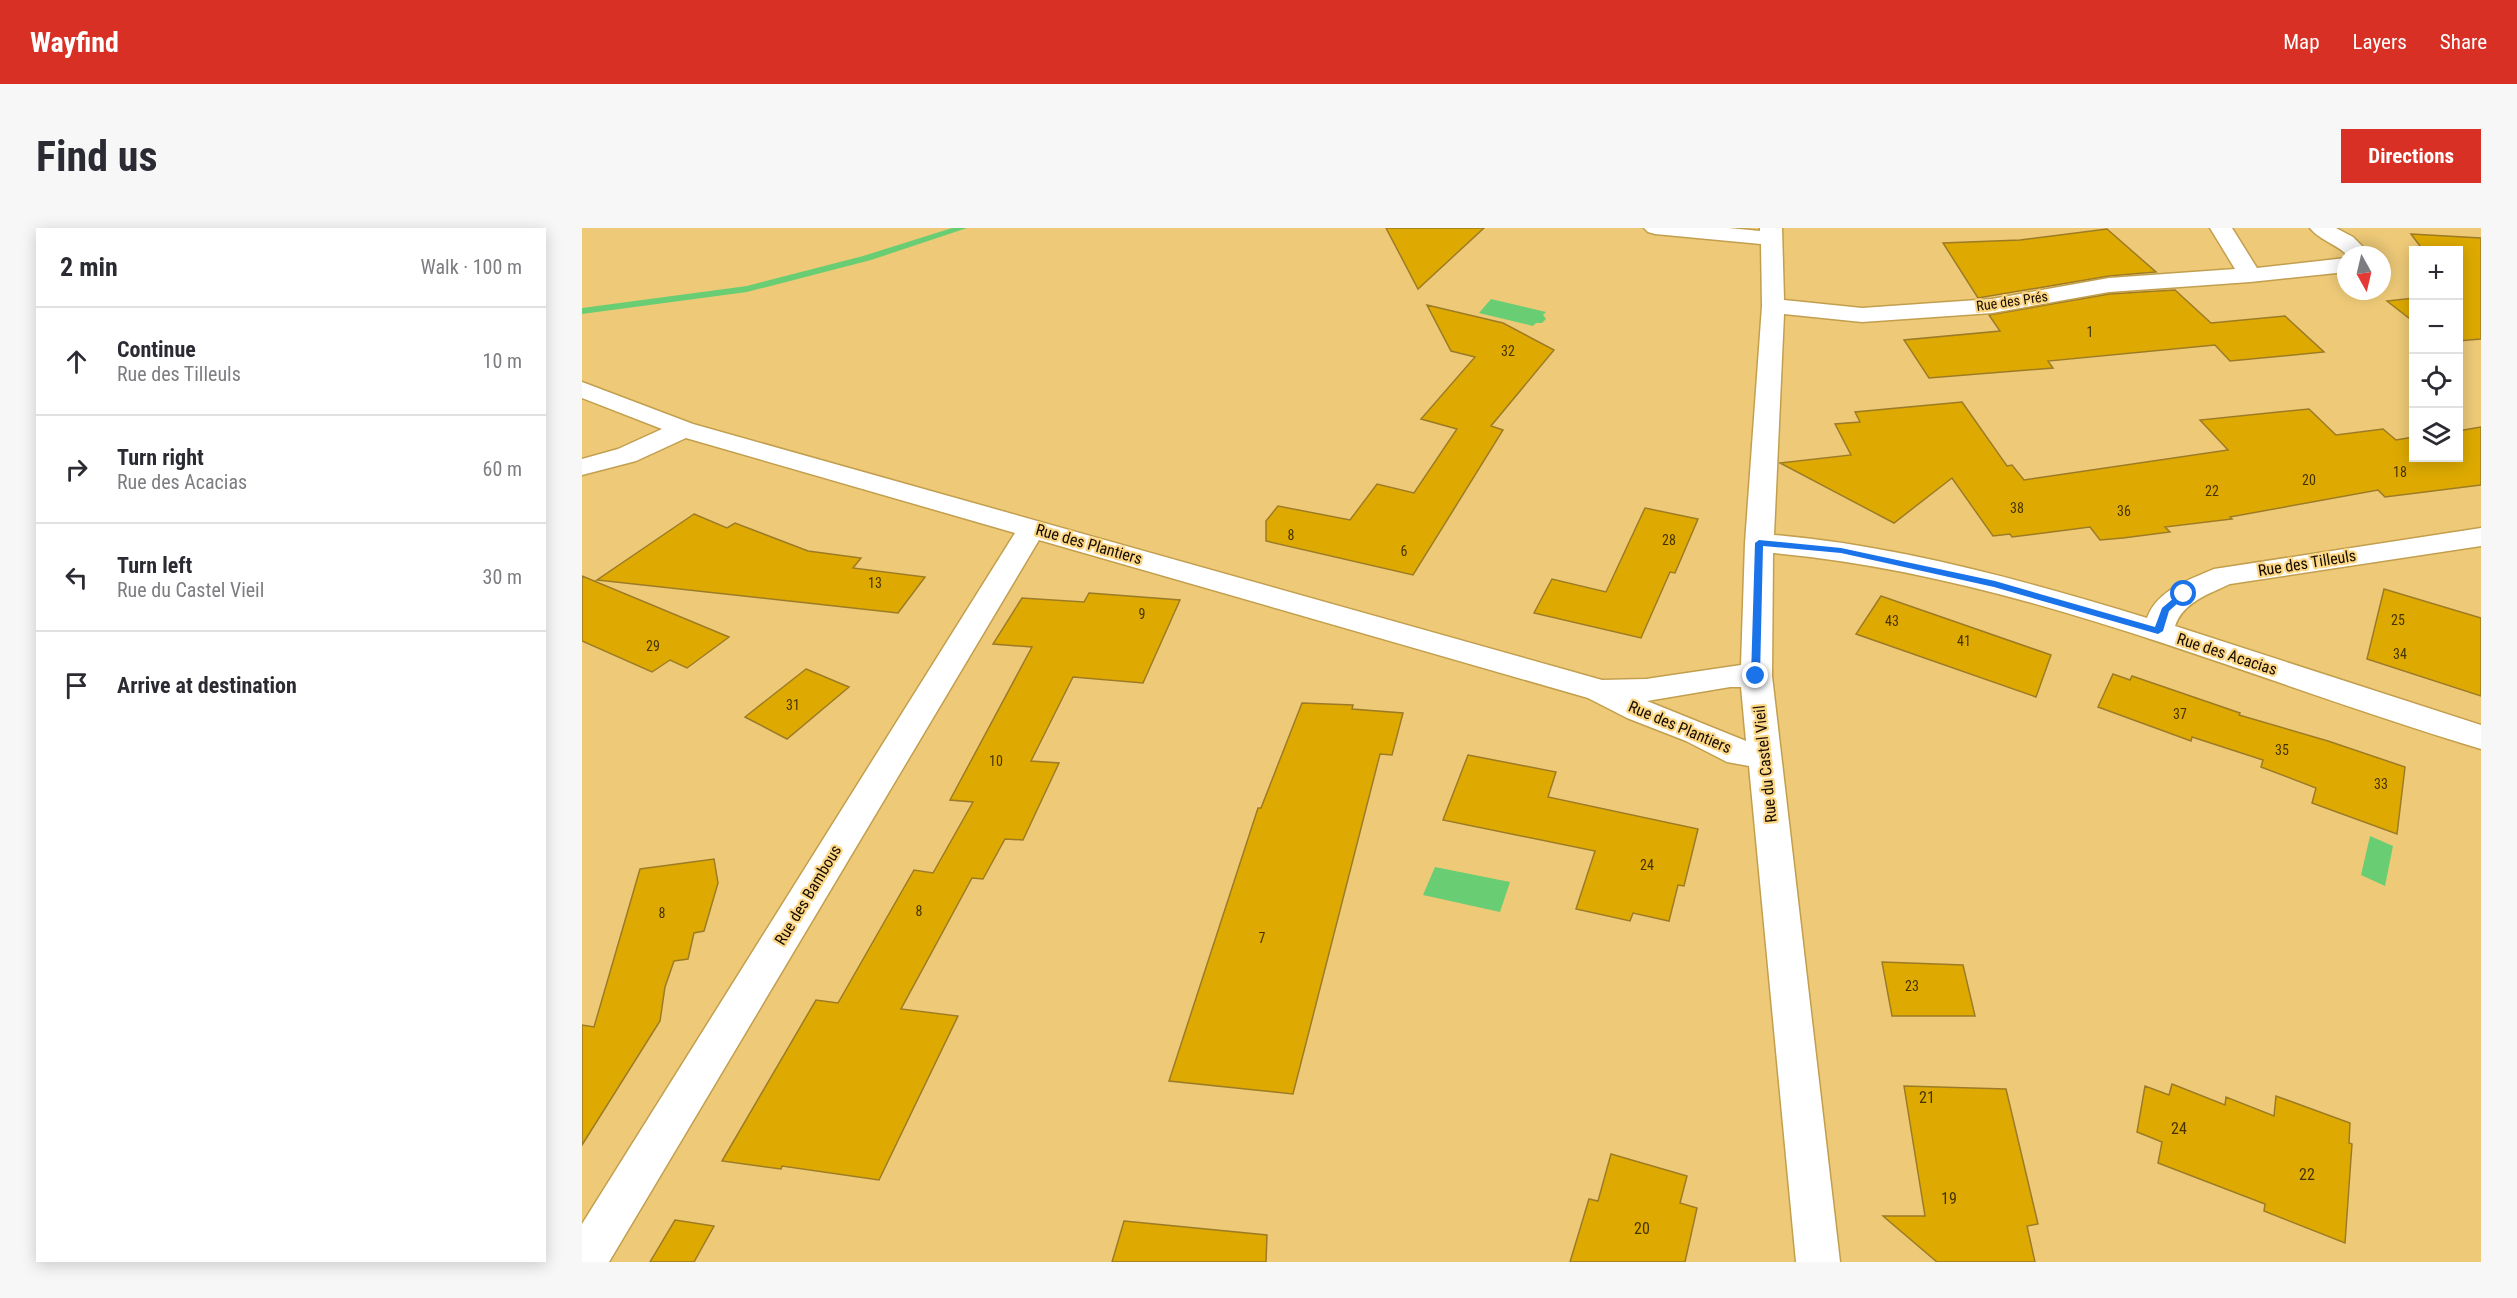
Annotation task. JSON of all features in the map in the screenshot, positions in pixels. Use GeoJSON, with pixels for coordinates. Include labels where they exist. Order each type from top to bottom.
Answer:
{"type":"FeatureCollection","features":[{"type":"Feature","properties":{"kind":"street"},"geometry":{"type":"LineString","coordinates":[[1655,228],[1770,233]]}},
{"type":"Feature","properties":{"kind":"street"},"geometry":{"type":"LineString","coordinates":[[2221,228],[2250,275]]}},
{"type":"Feature","properties":{"kind":"street"},"geometry":{"type":"LineString","coordinates":[[2321,228],[2350,246]]}},
{"type":"Feature","properties":{"kind":"street","name":"Rue du Castel Vieil"},"geometry":{"type":"LineString","coordinates":[[1770,233],[1773,306],[1759,543],[1756,676],[1818,1262]]}},
{"type":"Feature","properties":{"kind":"street","name":"Rue des Prés"},"geometry":{"type":"LineString","coordinates":[[1773,306],[1862,315],[1992,306],[2109,285],[2337,266]]}},
{"type":"Feature","properties":{"kind":"street","name":"Rue des Plantiers"},"geometry":{"type":"LineString","coordinates":[[582,389],[684,429],[1599,690],[1638,710],[1698,733],[1739,753],[1764,754]]}},
{"type":"Feature","properties":{"kind":"street"},"geometry":{"type":"LineString","coordinates":[[582,467],[627,455],[684,429]]}},
{"type":"Feature","properties":{"kind":"street","name":"Rue des Bambous"},"geometry":{"type":"LineString","coordinates":[[584,1262],[1032,528]]}},
{"type":"Feature","properties":{"kind":"street","name":"Rue des Tilleuls"},"geometry":{"type":"LineString","coordinates":[[2158,631],[2165,610],[2184,594],[2224,576],[2481,537]]}},
{"type":"Feature","properties":{"kind":"street","name":"Rue des Acacias"},"geometry":{"type":"LineString","coordinates":[[1759,543],[1841,551],[1995,584],[2158,631],[2481,737]]}},
{"type":"Feature","properties":{"kind":"street","name":"Rue des Plantiers"},"geometry":{"type":"LineString","coordinates":[[1599,690],[1646,690],[1730,676],[1756,676]]}},
{"type":"Feature","properties":{"kind":"shaded area"},"geometry":{"type":"Polygon","coordinates":[[[1491,299],[1546,312],[1543,315],[1546,319],[1533,326],[1479,313],[1491,299]]]}},
{"type":"Feature","properties":{"kind":"shaded area"},"geometry":{"type":"Polygon","coordinates":[[[2370,836],[2393,846],[2385,886],[2361,875],[2370,836]]]}},
{"type":"Feature","properties":{"kind":"shaded area"},"geometry":{"type":"Polygon","coordinates":[[[1435,867],[1510,882],[1500,912],[1423,895],[1435,867]]]}},
{"type":"Feature","properties":{"kind":"building"},"geometry":{"type":"Polygon","coordinates":[[[1386,228],[1484,228],[1418,289],[1386,228]]]}},
{"type":"Feature","properties":{"kind":"building"},"geometry":{"type":"Polygon","coordinates":[[[2107,229],[2156,272],[2109,276],[1978,298],[1943,243],[2020,240],[2107,229]]]}},
{"type":"Feature","properties":{"kind":"building"},"geometry":{"type":"Polygon","coordinates":[[[2411,234],[2481,238],[2481,339],[2463,341],[2463,246],[2420,246],[2411,234]]]}},
{"type":"Feature","properties":{"kind":"building"},"geometry":{"type":"Polygon","coordinates":[[[2175,290],[2211,323],[2285,316],[2324,352],[2230,361],[2215,345],[2048,361],[2053,368],[1929,378],[1904,340],[2000,331],[1989,315],[2109,294],[2175,290]]]}},
{"type":"Feature","properties":{"kind":"building"},"geometry":{"type":"Polygon","coordinates":[[[2409,299],[2409,318],[2387,301],[2409,299]]]}},
{"type":"Feature","properties":{"kind":"building"},"geometry":{"type":"Polygon","coordinates":[[[1427,305],[1503,323],[1554,350],[1491,426],[1503,430],[1413,575],[1266,541],[1266,521],[1278,506],[1350,520],[1377,484],[1414,493],[1457,429],[1421,419],[1475,357],[1451,351],[1427,305]]]}},
{"type":"Feature","properties":{"kind":"building"},"geometry":{"type":"Polygon","coordinates":[[[1962,402],[2007,466],[2012,465],[2024,480],[2228,450],[2200,420],[2309,409],[2336,435],[2383,429],[2396,440],[2409,438],[2409,462],[2463,462],[2463,430],[2481,427],[2481,485],[2385,497],[2378,490],[2230,517],[2232,519],[2165,527],[2170,532],[2123,538],[2100,540],[2090,527],[2012,537],[2010,534],[1993,536],[1952,478],[1894,523],[1780,463],[1851,455],[1835,424],[1860,422],[1855,412],[1962,402]]]}},
{"type":"Feature","properties":{"kind":"building"},"geometry":{"type":"Polygon","coordinates":[[[1645,508],[1698,519],[1675,573],[1670,572],[1641,638],[1534,613],[1552,579],[1606,592],[1645,508]]]}},
{"type":"Feature","properties":{"kind":"building"},"geometry":{"type":"Polygon","coordinates":[[[694,514],[727,528],[735,523],[808,551],[861,558],[853,568],[925,577],[898,613],[597,580],[694,514]]]}},
{"type":"Feature","properties":{"kind":"building"},"geometry":{"type":"Polygon","coordinates":[[[582,576],[729,637],[687,668],[670,660],[652,672],[582,641],[582,576]]]}},
{"type":"Feature","properties":{"kind":"building"},"geometry":{"type":"Polygon","coordinates":[[[2384,589],[2481,618],[2481,696],[2367,659],[2384,589]]]}},
{"type":"Feature","properties":{"kind":"building"},"geometry":{"type":"Polygon","coordinates":[[[1089,593],[1180,600],[1143,683],[1073,677],[1031,761],[1059,763],[1023,840],[1005,839],[983,879],[972,878],[901,1009],[958,1016],[879,1180],[782,1166],[781,1169],[722,1161],[816,1000],[838,1003],[914,870],[933,873],[973,802],[950,800],[1032,647],[993,644],[1022,598],[1084,602],[1089,593]]]}},
{"type":"Feature","properties":{"kind":"building"},"geometry":{"type":"Polygon","coordinates":[[[1881,596],[2051,655],[2036,697],[1856,634],[1881,596]]]}},
{"type":"Feature","properties":{"kind":"building"},"geometry":{"type":"Polygon","coordinates":[[[806,669],[849,687],[787,739],[745,717],[806,669]]]}},
{"type":"Feature","properties":{"kind":"building"},"geometry":{"type":"Polygon","coordinates":[[[2113,674],[2130,680],[2132,676],[2240,713],[2239,715],[2405,767],[2397,834],[2312,803],[2316,788],[2261,767],[2263,760],[2192,737],[2191,741],[2098,707],[2113,674]]]}},
{"type":"Feature","properties":{"kind":"building"},"geometry":{"type":"Polygon","coordinates":[[[1302,703],[1353,705],[1352,709],[1403,713],[1392,755],[1380,754],[1293,1094],[1169,1081],[1258,808],[1261,808],[1302,703]]]}},
{"type":"Feature","properties":{"kind":"building"},"geometry":{"type":"Polygon","coordinates":[[[1468,755],[1556,772],[1548,797],[1698,829],[1684,886],[1678,885],[1669,921],[1633,913],[1630,921],[1576,909],[1595,851],[1443,820],[1468,755]]]}},
{"type":"Feature","properties":{"kind":"building"},"geometry":{"type":"Polygon","coordinates":[[[714,859],[718,883],[704,931],[694,933],[688,959],[674,961],[665,987],[660,1021],[582,1145],[582,1025],[594,1027],[640,869],[714,859]]]}},
{"type":"Feature","properties":{"kind":"building"},"geometry":{"type":"Polygon","coordinates":[[[1882,962],[1963,965],[1975,1016],[1892,1016],[1882,962]]]}},
{"type":"Feature","properties":{"kind":"building"},"geometry":{"type":"Polygon","coordinates":[[[2172,1084],[2225,1105],[2226,1097],[2274,1116],[2276,1096],[2350,1123],[2349,1143],[2352,1144],[2345,1243],[2264,1211],[2265,1204],[2158,1163],[2162,1142],[2137,1132],[2145,1086],[2169,1095],[2172,1084]]]}},
{"type":"Feature","properties":{"kind":"building"},"geometry":{"type":"Polygon","coordinates":[[[1904,1086],[2006,1089],[2038,1224],[2027,1226],[2035,1262],[1937,1262],[1883,1216],[1925,1216],[1904,1086]]]}},
{"type":"Feature","properties":{"kind":"building"},"geometry":{"type":"Polygon","coordinates":[[[1611,1154],[1687,1176],[1680,1203],[1697,1208],[1685,1262],[1570,1262],[1589,1199],[1598,1201],[1611,1154]]]}},
{"type":"Feature","properties":{"kind":"building"},"geometry":{"type":"Polygon","coordinates":[[[675,1220],[714,1226],[694,1262],[650,1262],[675,1220]]]}},
{"type":"Feature","properties":{"kind":"building"},"geometry":{"type":"Polygon","coordinates":[[[1124,1221],[1267,1235],[1266,1262],[1112,1262],[1124,1221]]]}},
{"type":"Feature","properties":{"kind":"waterway"},"geometry":{"type":"LineString","coordinates":[[582,311],[747,289],[867,258],[962,228]]}},
{"type":"Feature","properties":{"kind":"route"},"geometry":{"type":"LineString","coordinates":[[1756,676],[1755,638],[1759,543],[1841,551],[1995,584],[2158,631],[2165,610],[2184,594]]}}]}
